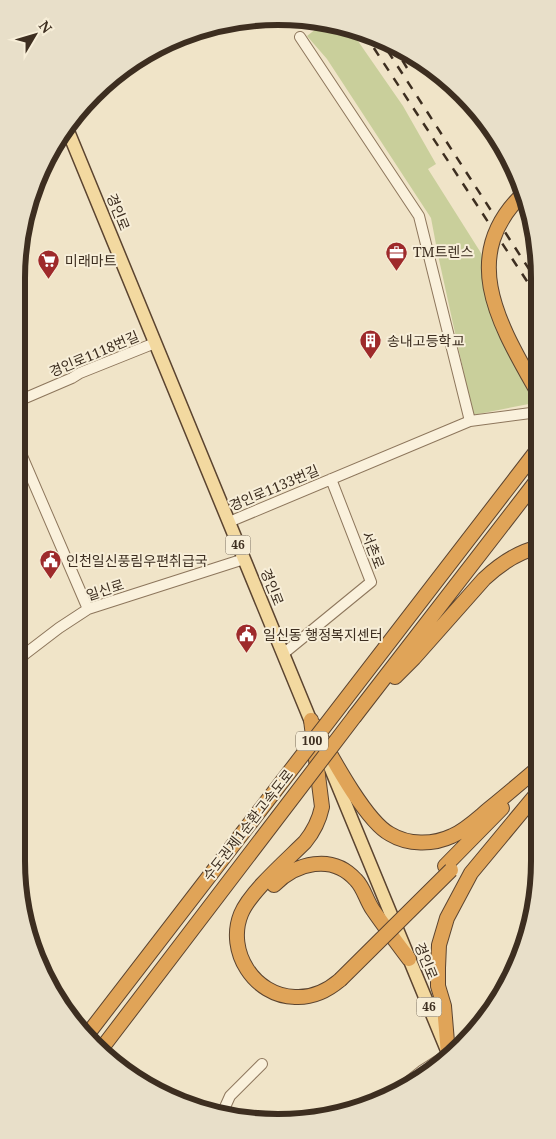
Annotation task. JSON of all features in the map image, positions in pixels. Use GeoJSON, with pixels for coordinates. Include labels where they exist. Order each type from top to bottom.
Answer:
{"type":"FeatureCollection","features":[{"type":"Feature","properties":{"kind":"highway"},"geometry":{"type":"LineString","coordinates":[[518,198],[501,220],[493,240],[489,258],[489,279],[494,303],[502,326],[531,380]]}},
{"type":"Feature","properties":{"kind":"highway"},"geometry":{"type":"LineString","coordinates":[[520,207],[510,220],[503,235],[498,253],[497,276],[500,300],[510,326],[531,365]]}},
{"type":"Feature","properties":{"kind":"highway","name":"수도권제1순환고속도로"},"geometry":{"type":"LineString","coordinates":[[90,1031],[531,458]]}},
{"type":"Feature","properties":{"kind":"highway","name":"수도권제1순환고속도로"},"geometry":{"type":"LineString","coordinates":[[104,1045],[531,488]]}},
{"type":"Feature","properties":{"kind":"highway"},"geometry":{"type":"LineString","coordinates":[[355,716],[414,658],[484,578],[496,567],[531,550]]}},
{"type":"Feature","properties":{"kind":"highway"},"geometry":{"type":"LineString","coordinates":[[310,720],[375,823],[389,834],[408,841],[424,843],[453,836],[531,775]]}},
{"type":"Feature","properties":{"kind":"highway"},"geometry":{"type":"LineString","coordinates":[[310,720],[322,807],[319,820],[312,834],[305,842],[249,899],[241,914],[238,927],[237,942],[240,957],[249,974],[262,986],[278,994],[294,997],[312,996],[327,990],[448,868],[531,778]]}},
{"type":"Feature","properties":{"kind":"highway"},"geometry":{"type":"LineString","coordinates":[[448,868],[531,794]]}},
{"type":"Feature","properties":{"kind":"highway"},"geometry":{"type":"LineString","coordinates":[[447,1049],[444,1006],[438,986],[439,945],[446,918],[471,873],[531,802]]}},
{"type":"Feature","properties":{"kind":"highway"},"geometry":{"type":"LineString","coordinates":[[338,978],[311,989],[295,991],[280,988],[267,981],[255,969],[247,954],[245,927],[255,904],[280,879],[302,866],[326,864],[346,871],[356,879],[371,907],[409,959]]}},
{"type":"Feature","properties":{"kind":"main road","name":"경인로"},"geometry":{"type":"LineString","coordinates":[[70,135],[445,1051]]}},
{"type":"Feature","properties":{"kind":"street"},"geometry":{"type":"LineString","coordinates":[[300,37],[419,216],[470,421]]}},
{"type":"Feature","properties":{"kind":"street","name":"경인로1118번길"},"geometry":{"type":"LineString","coordinates":[[25,398],[80,373],[155,343]]}},
{"type":"Feature","properties":{"kind":"street","name":"경인로1133번길"},"geometry":{"type":"LineString","coordinates":[[229,522],[470,421],[531,413]]}},
{"type":"Feature","properties":{"kind":"street"},"geometry":{"type":"LineString","coordinates":[[25,463],[88,609]]}},
{"type":"Feature","properties":{"kind":"street","name":"서촌로"},"geometry":{"type":"LineString","coordinates":[[283,654],[370,582],[331,479]]}},
{"type":"Feature","properties":{"kind":"street","name":"일신로"},"geometry":{"type":"LineString","coordinates":[[25,654],[88,609],[244,559]]}},
{"type":"Feature","properties":{"kind":"street"},"geometry":{"type":"LineString","coordinates":[[225,1108],[230,1096],[262,1064]]}},
{"type":"Feature","properties":{"kind":"green space"},"geometry":{"type":"Polygon","coordinates":[[[317,28],[355,37],[403,106],[436,164],[428,169],[481,253],[497,330],[531,397],[531,404],[473,415],[431,218],[327,59],[307,36],[317,28]]]}},
{"type":"Feature","properties":{"kind":"railway"},"geometry":{"type":"LineString","coordinates":[[370,42],[531,287]]}},
{"type":"Feature","properties":{"kind":"railway"},"geometry":{"type":"LineString","coordinates":[[387,49],[531,272]]}},
{"type":"Feature","properties":{"kind":"railway"},"geometry":{"type":"LineString","coordinates":[[400,57],[407,68]]}},
{"type":"Feature","properties":{"kind":"place","name":"TM트렌스"},"geometry":{"type":"Point","coordinates":[397,271]}},
{"type":"Feature","properties":{"kind":"place","name":"미래마트"},"geometry":{"type":"Point","coordinates":[49,280]}},
{"type":"Feature","properties":{"kind":"place","name":"송내고등학교"},"geometry":{"type":"Point","coordinates":[371,360]}},
{"type":"Feature","properties":{"kind":"place","name":"인천일신풍림우편취급국"},"geometry":{"type":"Point","coordinates":[50,580]}},
{"type":"Feature","properties":{"kind":"place","name":"일신동 행정복지센터"},"geometry":{"type":"Point","coordinates":[247,654]}}]}
